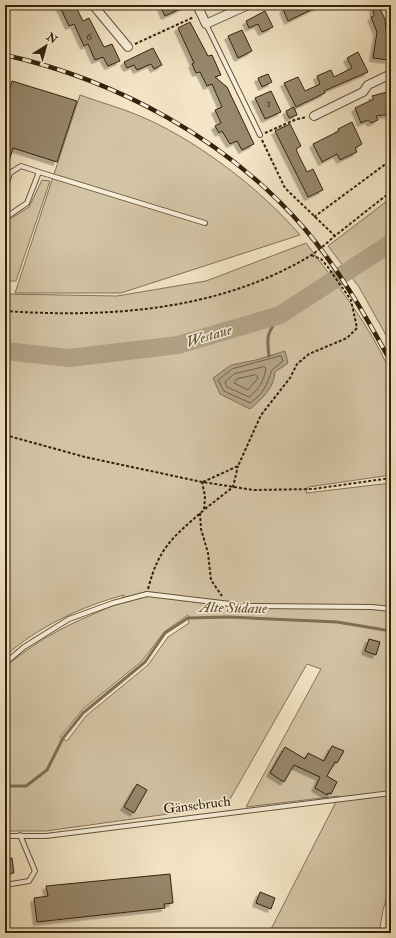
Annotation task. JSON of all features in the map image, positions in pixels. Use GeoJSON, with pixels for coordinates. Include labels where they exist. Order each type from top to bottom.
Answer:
{"type":"FeatureCollection","features":[{"type":"Feature","properties":{"kind":"street"},"geometry":{"type":"LineString","coordinates":[[94,5],[128,47]]}},
{"type":"Feature","properties":{"kind":"street"},"geometry":{"type":"LineString","coordinates":[[197,5],[206,24],[248,5]]}},
{"type":"Feature","properties":{"kind":"street"},"geometry":{"type":"LineString","coordinates":[[314,116],[363,92],[368,85],[391,74]]}},
{"type":"Feature","properties":{"kind":"lane"},"geometry":{"type":"LineString","coordinates":[[206,24],[260,135]]}},
{"type":"Feature","properties":{"kind":"lane"},"geometry":{"type":"LineString","coordinates":[[5,190],[10,173],[21,166],[205,223]]}},
{"type":"Feature","properties":{"kind":"lane"},"geometry":{"type":"LineString","coordinates":[[5,207],[6,217],[27,203],[39,172]]}},
{"type":"Feature","properties":{"kind":"lane"},"geometry":{"type":"LineString","coordinates":[[5,663],[24,647],[69,619],[113,603],[147,594],[247,606],[372,607],[391,609]]}},
{"type":"Feature","properties":{"kind":"lane","name":"Gänsebruch"},"geometry":{"type":"LineString","coordinates":[[5,836],[46,836],[391,793]]}},
{"type":"Feature","properties":{"kind":"lane"},"geometry":{"type":"LineString","coordinates":[[11,884],[29,881],[35,871],[20,835]]}},
{"type":"Feature","properties":{"kind":"path"},"geometry":{"type":"LineString","coordinates":[[128,47],[201,14]]}},
{"type":"Feature","properties":{"kind":"path"},"geometry":{"type":"LineString","coordinates":[[314,116],[297,119],[260,135],[285,188],[335,236]]}},
{"type":"Feature","properties":{"kind":"path"},"geometry":{"type":"LineString","coordinates":[[314,217],[391,160]]}},
{"type":"Feature","properties":{"kind":"path"},"geometry":{"type":"LineString","coordinates":[[5,311],[54,314],[111,313],[165,306],[215,297],[268,278],[311,255],[391,192]]}},
{"type":"Feature","properties":{"kind":"path"},"geometry":{"type":"LineString","coordinates":[[147,594],[154,567],[167,546],[190,521],[233,488],[238,466],[261,415],[290,378],[297,364],[309,354],[347,338],[357,328],[351,300],[327,266],[321,260],[311,255]]}},
{"type":"Feature","properties":{"kind":"path"},"geometry":{"type":"LineString","coordinates":[[5,435],[85,457],[233,488],[281,491],[313,489],[391,478]]}},
{"type":"Feature","properties":{"kind":"path"},"geometry":{"type":"LineString","coordinates":[[202,482],[238,466]]}},
{"type":"Feature","properties":{"kind":"path"},"geometry":{"type":"LineString","coordinates":[[202,482],[205,496],[204,510]]}},
{"type":"Feature","properties":{"kind":"path"},"geometry":{"type":"LineString","coordinates":[[200,513],[200,529],[208,553],[211,580],[214,586],[230,604]]}},
{"type":"Feature","properties":{"kind":"shaded area"},"geometry":{"type":"Polygon","coordinates":[[[80,95],[129,111],[180,136],[202,150],[246,182],[284,217],[300,235],[121,293],[15,293],[80,95]]]}},
{"type":"Feature","properties":{"kind":"shaded area"},"geometry":{"type":"Polygon","coordinates":[[[42,180],[50,181],[16,281],[5,281],[5,222],[29,207],[42,180]]]}},
{"type":"Feature","properties":{"kind":"shaded area"},"geometry":{"type":"Polygon","coordinates":[[[391,198],[391,344],[359,287],[328,246],[391,198]]]}},
{"type":"Feature","properties":{"kind":"shaded area"},"geometry":{"type":"Polygon","coordinates":[[[306,243],[341,290],[374,339],[391,374],[391,475],[308,487],[306,493],[391,483],[391,882],[383,910],[379,933],[269,933],[339,796],[246,807],[321,669],[307,664],[226,806],[46,831],[5,831],[5,667],[33,646],[60,630],[120,603],[124,595],[92,605],[61,619],[32,636],[5,656],[5,294],[117,296],[206,281],[306,243]],[[188,615],[164,632],[142,661],[83,709],[60,737],[67,741],[86,716],[148,665],[168,637],[189,623],[188,615]]]}},
{"type":"Feature","properties":{"kind":"water"},"geometry":{"type":"Polygon","coordinates":[[[285,351],[288,363],[275,372],[270,388],[250,409],[220,394],[213,378],[231,365],[256,360],[285,351]]]}},
{"type":"Feature","properties":{"kind":"building"},"geometry":{"type":"Polygon","coordinates":[[[59,5],[75,5],[83,21],[89,18],[104,47],[112,44],[120,61],[108,66],[103,57],[95,60],[88,44],[84,46],[74,24],[69,26],[59,5]]]}},
{"type":"Feature","properties":{"kind":"building"},"geometry":{"type":"Polygon","coordinates":[[[167,5],[188,5],[165,16],[161,8],[167,5]]]}},
{"type":"Feature","properties":{"kind":"building"},"geometry":{"type":"Polygon","coordinates":[[[292,5],[321,5],[288,21],[283,9],[292,5]]]}},
{"type":"Feature","properties":{"kind":"building"},"geometry":{"type":"Polygon","coordinates":[[[373,5],[378,5],[385,19],[387,40],[390,40],[388,60],[373,58],[377,32],[371,17],[374,16],[373,5]]]}},
{"type":"Feature","properties":{"kind":"building"},"geometry":{"type":"Polygon","coordinates":[[[265,11],[273,27],[262,32],[258,24],[249,28],[246,21],[265,11]]]}},
{"type":"Feature","properties":{"kind":"building"},"geometry":{"type":"Polygon","coordinates":[[[190,22],[208,56],[212,55],[221,75],[215,77],[227,87],[254,144],[242,150],[237,141],[230,144],[222,131],[219,133],[215,126],[221,123],[215,110],[222,107],[212,84],[207,86],[200,72],[196,73],[192,64],[194,63],[178,28],[190,22]]]}},
{"type":"Feature","properties":{"kind":"building"},"geometry":{"type":"Polygon","coordinates":[[[242,30],[252,51],[238,58],[228,36],[242,30]]]}},
{"type":"Feature","properties":{"kind":"building"},"geometry":{"type":"Polygon","coordinates":[[[153,48],[162,65],[154,69],[151,64],[137,70],[134,65],[127,68],[124,62],[153,48]]]}},
{"type":"Feature","properties":{"kind":"building"},"geometry":{"type":"Polygon","coordinates":[[[358,52],[368,72],[324,91],[325,93],[296,107],[284,83],[298,77],[305,91],[320,84],[317,76],[331,70],[334,77],[352,68],[347,58],[358,52]]]}},
{"type":"Feature","properties":{"kind":"building"},"geometry":{"type":"Polygon","coordinates":[[[268,74],[272,82],[262,87],[258,78],[268,74]]]}},
{"type":"Feature","properties":{"kind":"building"},"geometry":{"type":"Polygon","coordinates":[[[12,81],[77,101],[57,162],[13,148],[7,168],[5,168],[5,103],[12,81]]]}},
{"type":"Feature","properties":{"kind":"building"},"geometry":{"type":"Polygon","coordinates":[[[271,91],[281,112],[265,119],[255,98],[271,91]]]}},
{"type":"Feature","properties":{"kind":"building"},"geometry":{"type":"Polygon","coordinates":[[[391,91],[391,114],[376,116],[378,120],[371,123],[368,120],[361,123],[355,108],[374,99],[372,96],[391,91]]]}},
{"type":"Feature","properties":{"kind":"building"},"geometry":{"type":"Polygon","coordinates":[[[294,107],[297,115],[289,118],[286,111],[294,107]]]}},
{"type":"Feature","properties":{"kind":"building"},"geometry":{"type":"Polygon","coordinates":[[[352,122],[362,144],[355,148],[357,152],[340,160],[337,154],[322,162],[313,144],[339,131],[338,129],[352,122]]]}},
{"type":"Feature","properties":{"kind":"building"},"geometry":{"type":"Polygon","coordinates":[[[290,124],[301,146],[296,149],[307,172],[313,169],[323,190],[308,197],[275,131],[290,124]]]}},
{"type":"Feature","properties":{"kind":"building"},"geometry":{"type":"Polygon","coordinates":[[[369,639],[380,642],[376,655],[365,651],[369,639]]]}},
{"type":"Feature","properties":{"kind":"building"},"geometry":{"type":"Polygon","coordinates":[[[332,746],[344,751],[337,763],[335,762],[327,776],[337,782],[331,794],[328,793],[327,795],[315,788],[320,777],[294,765],[284,782],[270,773],[285,747],[305,759],[308,753],[324,761],[332,746]]]}},
{"type":"Feature","properties":{"kind":"building"},"geometry":{"type":"Polygon","coordinates":[[[137,784],[147,790],[134,813],[124,807],[137,784]]]}},
{"type":"Feature","properties":{"kind":"building"},"geometry":{"type":"Polygon","coordinates":[[[12,858],[14,873],[5,874],[5,859],[12,858]]]}},
{"type":"Feature","properties":{"kind":"building"},"geometry":{"type":"Polygon","coordinates":[[[170,874],[173,903],[164,904],[165,908],[37,922],[34,898],[48,896],[46,886],[170,874]]]}},
{"type":"Feature","properties":{"kind":"building"},"geometry":{"type":"Polygon","coordinates":[[[260,892],[275,898],[271,909],[256,903],[260,892]]]}},
{"type":"Feature","properties":{"kind":"waterway","name":"Westaue"},"geometry":{"type":"LineString","coordinates":[[5,351],[69,358],[178,345],[280,315],[391,243]]}},
{"type":"Feature","properties":{"kind":"waterway"},"geometry":{"type":"LineString","coordinates":[[269,356],[269,334],[280,315]]}},
{"type":"Feature","properties":{"kind":"waterway","name":"Alte Südaue"},"geometry":{"type":"LineString","coordinates":[[5,786],[26,786],[47,770],[63,738],[83,713],[145,662],[165,633],[188,618],[229,617],[337,622],[391,631]]}},
{"type":"Feature","properties":{"kind":"railway"},"geometry":{"type":"LineString","coordinates":[[5,55],[47,66],[88,80],[129,98],[168,118],[206,141],[241,167],[274,196],[317,244],[351,293],[391,362]]}}]}
